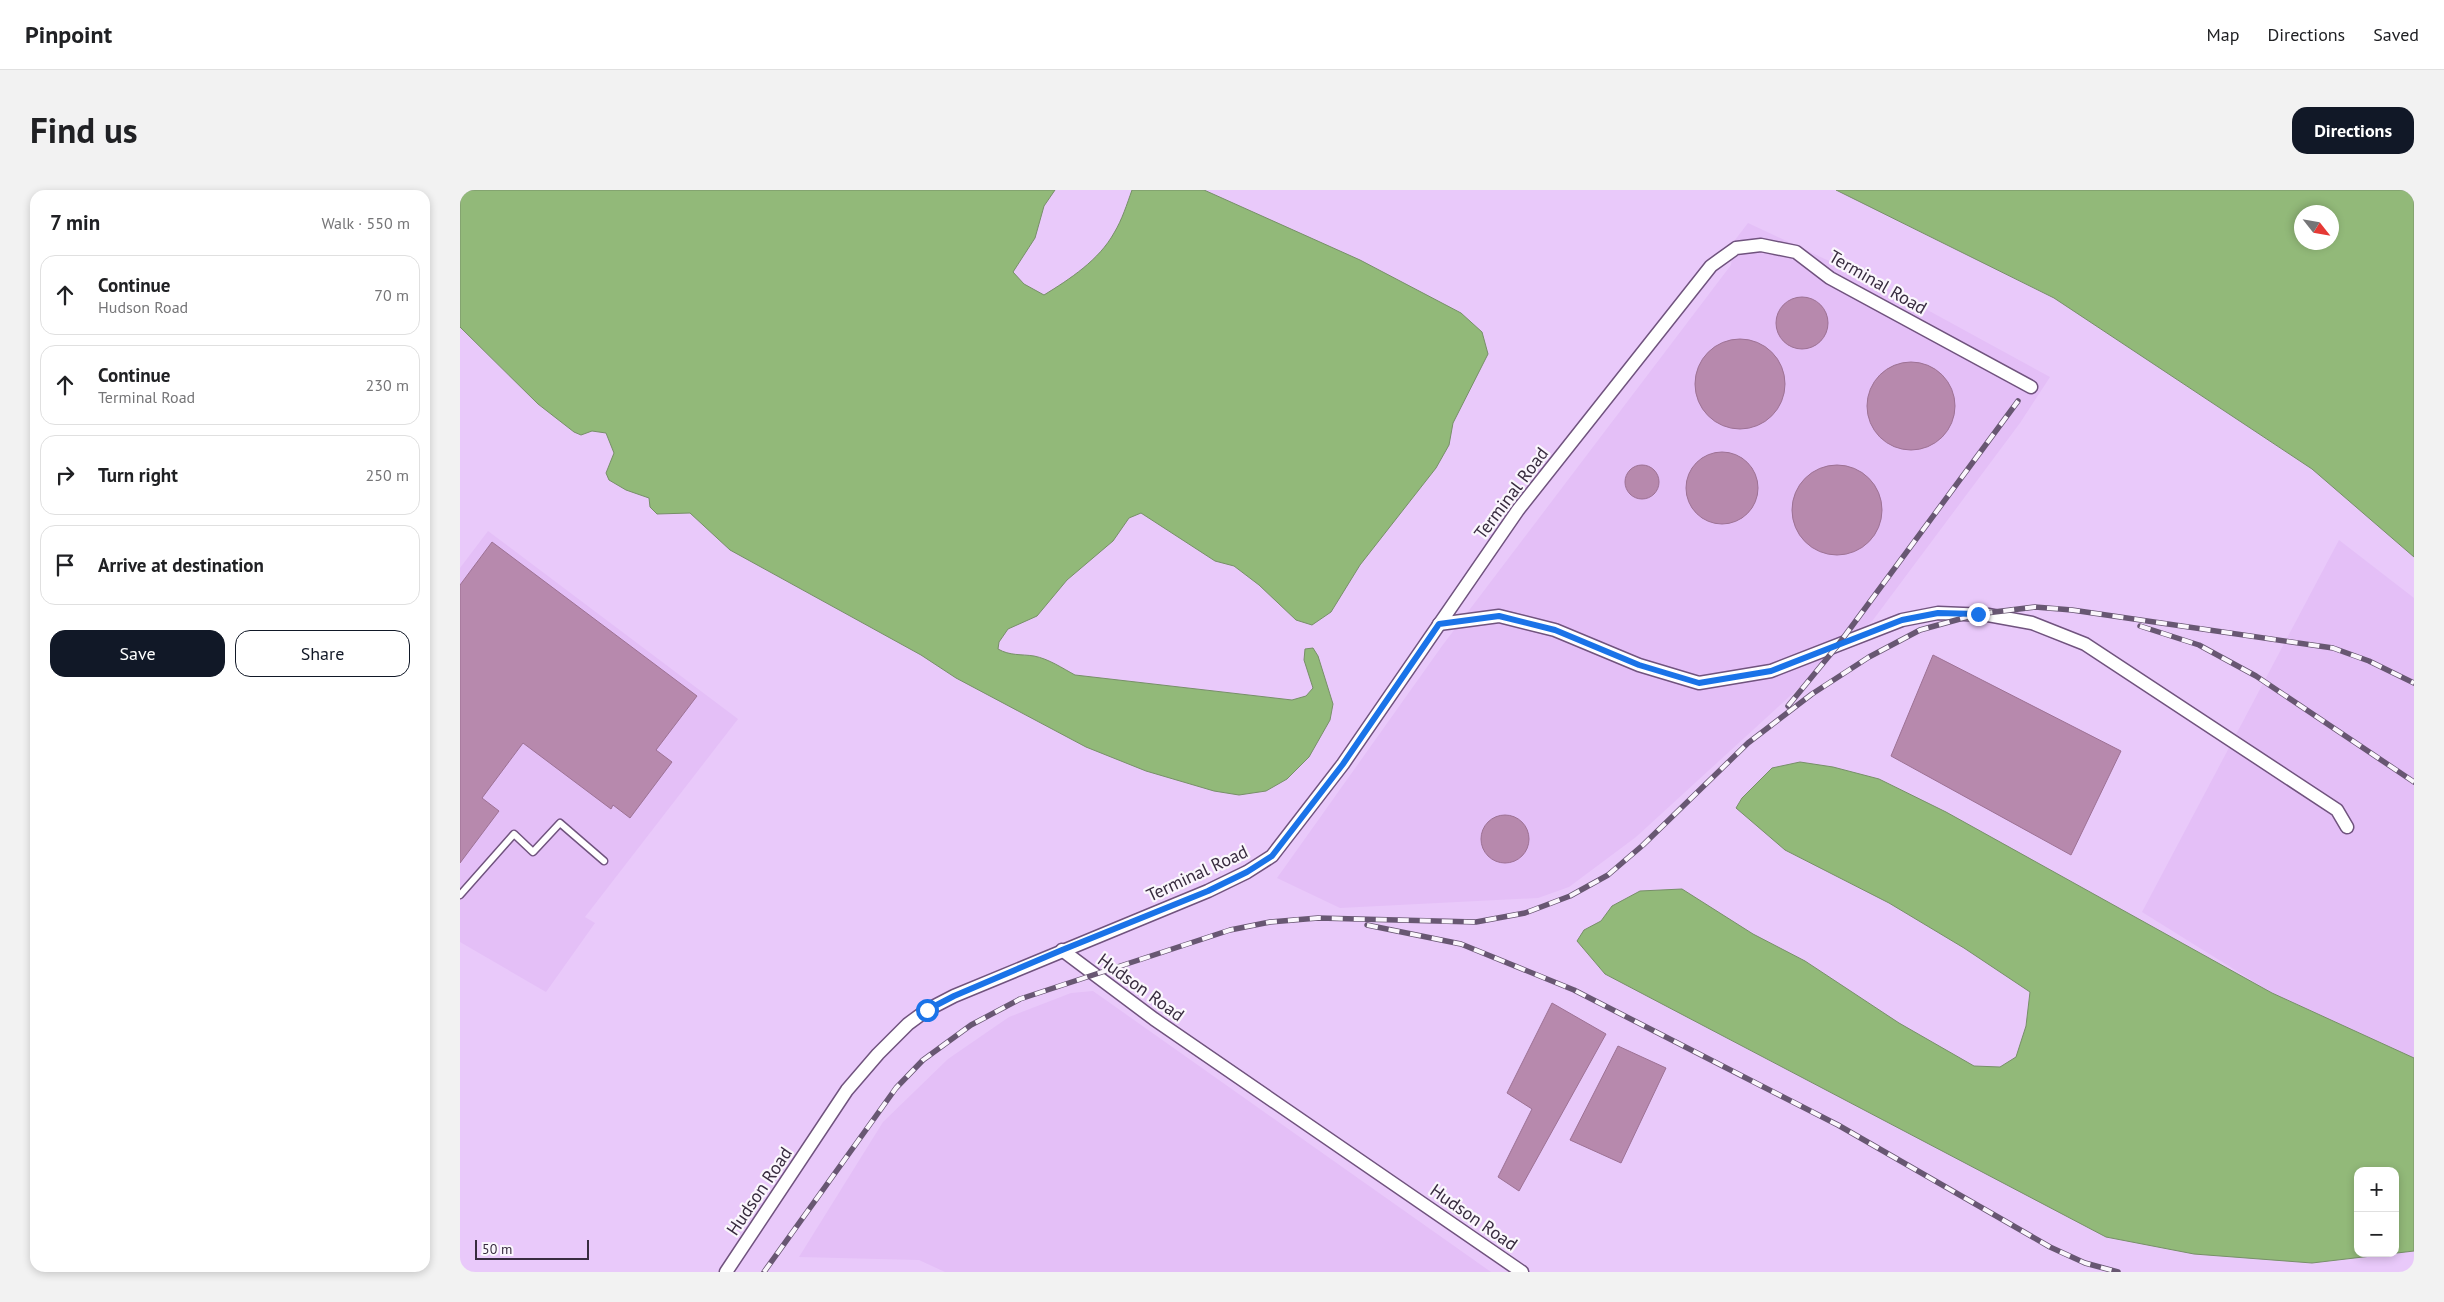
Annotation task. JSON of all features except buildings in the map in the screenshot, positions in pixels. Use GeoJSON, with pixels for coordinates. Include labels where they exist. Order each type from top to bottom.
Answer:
{"type":"FeatureCollection","features":[{"type":"Feature","properties":{"kind":"street","name":"Terminal Road"},"geometry":{"type":"LineString","coordinates":[[1062,950],[1208,891],[1247,872],[1272,856],[1343,764],[1518,510],[1711,266],[1736,248],[1761,245],[1796,252],[1830,278],[2031,387]]}},
{"type":"Feature","properties":{"kind":"street"},"geometry":{"type":"LineString","coordinates":[[1439,624],[1499,616],[1555,630],[1639,665],[1699,683],[1771,671],[1902,620],[1938,613],[1988,614],[2032,623],[2086,644],[2337,810],[2347,828]]}},
{"type":"Feature","properties":{"kind":"street","name":"Hudson Road"},"geometry":{"type":"LineString","coordinates":[[726,1272],[847,1090],[878,1054],[908,1024],[927,1010],[954,996],[1062,950],[1154,1018],[1522,1272]]}},
{"type":"Feature","properties":{"kind":"lane"},"geometry":{"type":"LineString","coordinates":[[460,895],[514,834],[533,852],[560,823],[604,861]]}},
{"type":"Feature","properties":{"kind":"shaded area"},"geometry":{"type":"Polygon","coordinates":[[[460,190],[1055,190],[1044,206],[1035,238],[1013,272],[1024,284],[1044,295],[1074,275],[1108,243],[1117,228],[1132,190],[1204,190],[1360,260],[1461,313],[1482,332],[1488,354],[1453,423],[1449,445],[1436,468],[1360,565],[1331,612],[1312,625],[1296,620],[1259,585],[1234,566],[1215,561],[1141,513],[1129,518],[1113,541],[1067,580],[1037,616],[1008,629],[999,642],[998,649],[1002,651],[1011,654],[1040,657],[1075,675],[1292,700],[1306,696],[1313,688],[1304,660],[1305,649],[1313,648],[1318,656],[1333,704],[1330,720],[1309,757],[1287,779],[1266,791],[1239,795],[1214,791],[1146,771],[1086,747],[956,678],[921,655],[730,550],[690,513],[657,514],[650,507],[649,498],[626,490],[609,480],[606,473],[614,453],[606,433],[592,431],[581,435],[574,432],[538,404],[460,327],[460,190]]]}},
{"type":"Feature","properties":{"kind":"shaded area"},"geometry":{"type":"Polygon","coordinates":[[[1836,190],[2414,190],[2414,557],[2312,469],[2054,298],[1836,190]]]}},
{"type":"Feature","properties":{"kind":"shaded area"},"geometry":{"type":"Polygon","coordinates":[[[1748,223],[1889,289],[2050,377],[2020,423],[1873,620],[1636,837],[1569,887],[1538,898],[1340,908],[1277,878],[1442,646],[1731,265],[1735,240],[1748,223]]]}},
{"type":"Feature","properties":{"kind":"shaded area"},"geometry":{"type":"Polygon","coordinates":[[[488,531],[738,719],[585,917],[595,923],[546,992],[460,942],[460,568],[488,531]]]}},
{"type":"Feature","properties":{"kind":"shaded area"},"geometry":{"type":"Polygon","coordinates":[[[2339,540],[2414,598],[2414,1058],[2272,993],[2142,912],[2339,540]]]}},
{"type":"Feature","properties":{"kind":"shaded area"},"geometry":{"type":"Polygon","coordinates":[[[1800,762],[1833,767],[1879,779],[1946,812],[2272,993],[2414,1058],[2414,1251],[2399,1253],[2399,1167],[2354,1167],[2354,1257],[2363,1257],[2312,1263],[2194,1254],[2106,1237],[1605,974],[1577,941],[1584,930],[1601,921],[1612,906],[1640,891],[1682,889],[1753,934],[1805,961],[1899,1023],[1974,1066],[2000,1067],[2016,1057],[2026,1026],[2030,992],[1964,948],[1889,903],[1785,850],[1736,808],[1742,798],[1772,768],[1800,762]]]}},
{"type":"Feature","properties":{"kind":"shaded area"},"geometry":{"type":"Polygon","coordinates":[[[1093,991],[1491,1272],[945,1272],[919,1260],[799,1257],[883,1122],[948,1059],[1009,1017],[1071,993],[1093,991]]]}},
{"type":"Feature","properties":{"kind":"railway"},"geometry":{"type":"LineString","coordinates":[[1788,706],[1838,645],[2018,401]]}},
{"type":"Feature","properties":{"kind":"railway"},"geometry":{"type":"LineString","coordinates":[[764,1272],[896,1088],[923,1060],[971,1025],[1020,999],[1230,930],[1270,922],[1318,918],[1476,922],[1525,913],[1570,896],[1608,875],[1643,845],[1748,743],[1812,694],[1869,657],[1920,630],[1978,614],[2035,607],[2072,610],[2333,648],[2369,661],[2414,683]]}},
{"type":"Feature","properties":{"kind":"railway"},"geometry":{"type":"LineString","coordinates":[[2140,626],[2199,645],[2256,676],[2414,782]]}},
{"type":"Feature","properties":{"kind":"railway"},"geometry":{"type":"LineString","coordinates":[[1367,925],[1461,944],[1574,990],[1838,1125],[2050,1247],[2085,1263],[2118,1272]]}},
{"type":"Feature","properties":{"kind":"route"},"geometry":{"type":"LineString","coordinates":[[927,1010],[954,996],[1062,950],[1208,891],[1247,872],[1272,856],[1343,764],[1439,624],[1499,616],[1555,630],[1639,665],[1699,683],[1771,671],[1902,620],[1938,613],[1978,614]]}}]}
